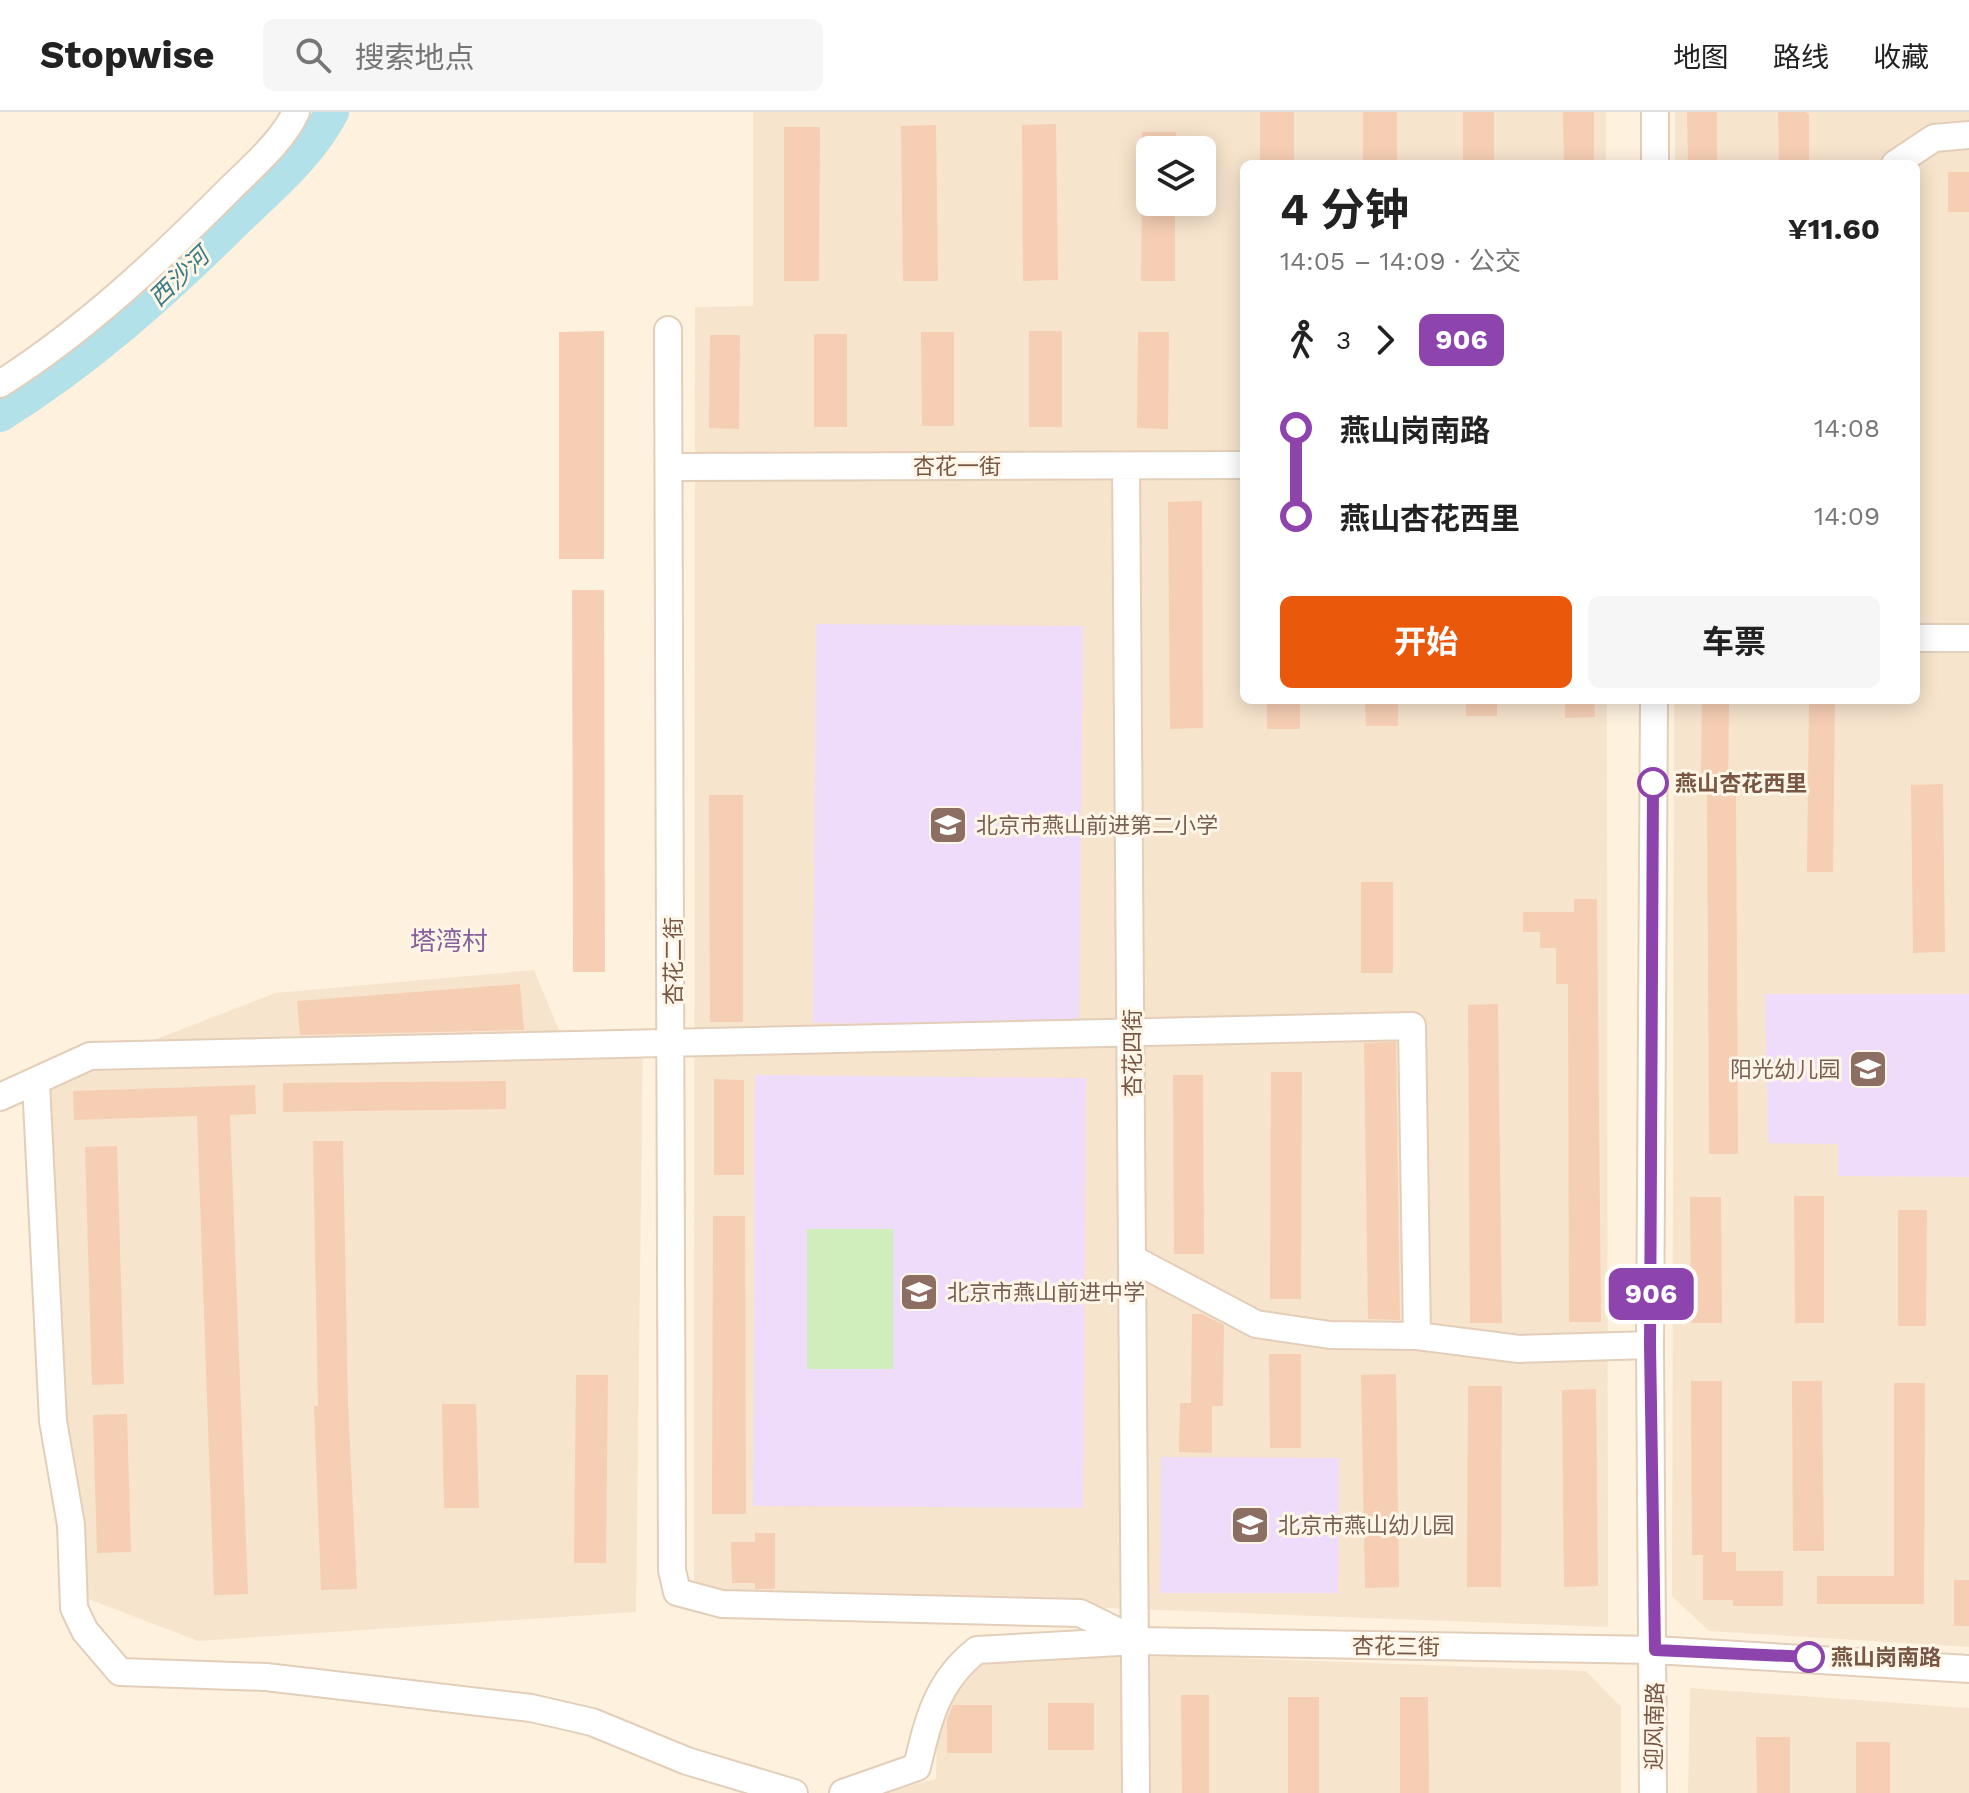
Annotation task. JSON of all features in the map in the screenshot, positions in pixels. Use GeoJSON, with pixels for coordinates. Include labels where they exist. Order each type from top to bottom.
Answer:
{"type":"FeatureCollection","features":[{"type":"Feature","properties":{"kind":"street"},"geometry":{"type":"LineString","coordinates":[[0,384],[100,312],[142,275],[251,168],[296,112]]}},
{"type":"Feature","properties":{"kind":"street"},"geometry":{"type":"LineString","coordinates":[[1655,112],[1655,160]]}},
{"type":"Feature","properties":{"kind":"street"},"geometry":{"type":"LineString","coordinates":[[1901,160],[1934,138],[1969,135]]}},
{"type":"Feature","properties":{"kind":"street","name":"杏花二街"},"geometry":{"type":"LineString","coordinates":[[668,330],[673,1043],[672,1570],[677,1592]]}},
{"type":"Feature","properties":{"kind":"street","name":"杏花一街"},"geometry":{"type":"LineString","coordinates":[[670,467],[1240,465]]}},
{"type":"Feature","properties":{"kind":"street","name":"杏花四街"},"geometry":{"type":"LineString","coordinates":[[1126,466],[1136,1793]]}},
{"type":"Feature","properties":{"kind":"street"},"geometry":{"type":"LineString","coordinates":[[1920,638],[1969,638]]}},
{"type":"Feature","properties":{"kind":"street","name":"迎风南路"},"geometry":{"type":"LineString","coordinates":[[1653,1793],[1655,1650],[1650,1345],[1654,704]]}},
{"type":"Feature","properties":{"kind":"street"},"geometry":{"type":"LineString","coordinates":[[0,1097],[90,1056],[1412,1026],[1417,1336]]}},
{"type":"Feature","properties":{"kind":"street"},"geometry":{"type":"LineString","coordinates":[[36,1083],[53,1421],[71,1525],[74,1608],[85,1631],[94,1637],[120,1672],[266,1677],[531,1708],[592,1722],[687,1761],[794,1793]]}},
{"type":"Feature","properties":{"kind":"street"},"geometry":{"type":"LineString","coordinates":[[1133,1259],[1256,1324],[1330,1335],[1417,1336],[1519,1349],[1650,1345]]}},
{"type":"Feature","properties":{"kind":"street","name":"杏花三街"},"geometry":{"type":"LineString","coordinates":[[677,1592],[722,1604],[1080,1613],[1137,1641]]}},
{"type":"Feature","properties":{"kind":"street"},"geometry":{"type":"LineString","coordinates":[[843,1793],[917,1767],[931,1708],[962,1662],[977,1650],[968,1610]]}},
{"type":"Feature","properties":{"kind":"street","name":"杏花三街"},"geometry":{"type":"LineString","coordinates":[[977,1650],[1137,1641],[1655,1650],[1969,1669]]}},
{"type":"Feature","properties":{"kind":"shaded area"},"geometry":{"type":"Polygon","coordinates":[[[753,112],[1606,112],[1606,160],[1240,160],[1240,704],[1607,704],[1608,1627],[713,1593],[694,1580],[695,307],[753,306],[753,112]]]}},
{"type":"Feature","properties":{"kind":"shaded area"},"geometry":{"type":"Polygon","coordinates":[[[1675,112],[1969,112],[1969,994],[1766,994],[1838,1144],[1839,1176],[1969,1177],[1969,1647],[1709,1631],[1672,1596],[1674,704],[1920,704],[1920,160],[1675,160],[1675,112]]]}},
{"type":"Feature","properties":{"kind":"shaded area","name":"北京市燕山前进第二小学"},"geometry":{"type":"Polygon","coordinates":[[[816,624],[1083,626],[1079,1025],[813,1023],[816,624]]]}},
{"type":"Feature","properties":{"kind":"shaded area"},"geometry":{"type":"Polygon","coordinates":[[[534,970],[559,1030],[643,1033],[636,1612],[198,1641],[65,1590],[41,1084],[275,993],[534,970]]]}},
{"type":"Feature","properties":{"kind":"shaded area","name":"阳光幼儿园"},"geometry":{"type":"Polygon","coordinates":[[[1765,994],[1969,994],[1969,1177],[1838,1176],[1838,1144],[1768,1143],[1765,994]]]}},
{"type":"Feature","properties":{"kind":"shaded area","name":"北京市燕山前进中学"},"geometry":{"type":"Polygon","coordinates":[[[755,1075],[1086,1078],[1083,1508],[753,1506],[755,1075]]]}},
{"type":"Feature","properties":{"kind":"shaded area","name":"北京市燕山幼儿园"},"geometry":{"type":"Polygon","coordinates":[[[1161,1457],[1339,1458],[1338,1593],[1160,1593],[1161,1457]]]}},
{"type":"Feature","properties":{"kind":"shaded area"},"geometry":{"type":"Polygon","coordinates":[[[1179,1656],[1586,1671],[1621,1707],[1621,1793],[881,1793],[936,1779],[937,1713],[979,1661],[1179,1656]]]}},
{"type":"Feature","properties":{"kind":"shaded area"},"geometry":{"type":"Polygon","coordinates":[[[1690,1688],[1969,1708],[1969,1793],[1688,1793],[1690,1688]]]}},
{"type":"Feature","properties":{"kind":"green space"},"geometry":{"type":"Polygon","coordinates":[[[807,1229],[893,1229],[893,1369],[807,1369],[807,1229]]]}},
{"type":"Feature","properties":{"kind":"building"},"geometry":{"type":"Polygon","coordinates":[[[1260,112],[1294,112],[1294,160],[1260,160],[1260,112]]]}},
{"type":"Feature","properties":{"kind":"building"},"geometry":{"type":"Polygon","coordinates":[[[1363,112],[1397,112],[1397,160],[1363,160],[1363,112]]]}},
{"type":"Feature","properties":{"kind":"building"},"geometry":{"type":"Polygon","coordinates":[[[1463,112],[1494,112],[1494,160],[1463,160],[1463,112]]]}},
{"type":"Feature","properties":{"kind":"building"},"geometry":{"type":"Polygon","coordinates":[[[1563,112],[1594,112],[1594,160],[1564,160],[1563,112]]]}},
{"type":"Feature","properties":{"kind":"building"},"geometry":{"type":"Polygon","coordinates":[[[1687,112],[1717,112],[1717,160],[1688,160],[1687,112]]]}},
{"type":"Feature","properties":{"kind":"building"},"geometry":{"type":"Polygon","coordinates":[[[1778,112],[1806,112],[1809,115],[1809,160],[1779,160],[1778,112]]]}},
{"type":"Feature","properties":{"kind":"building"},"geometry":{"type":"Polygon","coordinates":[[[1056,124],[1058,280],[1023,281],[1022,125],[1056,124]]]}},
{"type":"Feature","properties":{"kind":"building"},"geometry":{"type":"Polygon","coordinates":[[[936,125],[938,281],[903,281],[901,126],[936,125]]]}},
{"type":"Feature","properties":{"kind":"building"},"geometry":{"type":"Polygon","coordinates":[[[784,127],[820,127],[819,281],[784,281],[784,127]]]}},
{"type":"Feature","properties":{"kind":"building"},"geometry":{"type":"Polygon","coordinates":[[[1142,132],[1176,132],[1176,136],[1142,136],[1142,132]]]}},
{"type":"Feature","properties":{"kind":"building"},"geometry":{"type":"Polygon","coordinates":[[[1948,172],[1969,172],[1969,212],[1948,212],[1948,172]]]}},
{"type":"Feature","properties":{"kind":"building"},"geometry":{"type":"Polygon","coordinates":[[[1142,216],[1175,216],[1175,281],[1141,281],[1142,216]]]}},
{"type":"Feature","properties":{"kind":"building"},"geometry":{"type":"Polygon","coordinates":[[[604,331],[604,559],[559,559],[559,332],[604,331]]]}},
{"type":"Feature","properties":{"kind":"building"},"geometry":{"type":"Polygon","coordinates":[[[1029,331],[1062,331],[1062,427],[1029,427],[1029,331]]]}},
{"type":"Feature","properties":{"kind":"building"},"geometry":{"type":"Polygon","coordinates":[[[921,332],[954,332],[954,426],[922,426],[921,332]]]}},
{"type":"Feature","properties":{"kind":"building"},"geometry":{"type":"Polygon","coordinates":[[[1138,332],[1169,332],[1168,429],[1137,428],[1138,332]]]}},
{"type":"Feature","properties":{"kind":"building"},"geometry":{"type":"Polygon","coordinates":[[[814,334],[847,334],[847,427],[814,427],[814,334]]]}},
{"type":"Feature","properties":{"kind":"building"},"geometry":{"type":"Polygon","coordinates":[[[710,335],[740,335],[739,429],[709,428],[710,335]]]}},
{"type":"Feature","properties":{"kind":"building"},"geometry":{"type":"Polygon","coordinates":[[[1202,501],[1203,728],[1170,729],[1168,502],[1202,501]]]}},
{"type":"Feature","properties":{"kind":"building"},"geometry":{"type":"Polygon","coordinates":[[[572,590],[604,590],[605,972],[573,972],[572,590]]]}},
{"type":"Feature","properties":{"kind":"building"},"geometry":{"type":"Polygon","coordinates":[[[1267,704],[1300,704],[1300,729],[1267,729],[1267,704]]]}},
{"type":"Feature","properties":{"kind":"building"},"geometry":{"type":"Polygon","coordinates":[[[1365,704],[1398,704],[1398,726],[1366,726],[1365,704]]]}},
{"type":"Feature","properties":{"kind":"building"},"geometry":{"type":"Polygon","coordinates":[[[1466,704],[1497,704],[1497,716],[1466,716],[1466,704]]]}},
{"type":"Feature","properties":{"kind":"building"},"geometry":{"type":"Polygon","coordinates":[[[1565,704],[1594,704],[1595,717],[1565,718],[1565,704]]]}},
{"type":"Feature","properties":{"kind":"building"},"geometry":{"type":"Polygon","coordinates":[[[1702,704],[1729,704],[1728,794],[1736,794],[1738,1154],[1709,1154],[1707,773],[1701,773],[1702,704]]]}},
{"type":"Feature","properties":{"kind":"building"},"geometry":{"type":"Polygon","coordinates":[[[1809,704],[1835,704],[1833,872],[1807,872],[1809,704]]]}},
{"type":"Feature","properties":{"kind":"building"},"geometry":{"type":"Polygon","coordinates":[[[1943,784],[1945,952],[1913,953],[1911,785],[1943,784]]]}},
{"type":"Feature","properties":{"kind":"building"},"geometry":{"type":"Polygon","coordinates":[[[709,795],[743,795],[743,1022],[710,1022],[709,795]]]}},
{"type":"Feature","properties":{"kind":"building"},"geometry":{"type":"Polygon","coordinates":[[[1361,882],[1393,882],[1393,973],[1361,973],[1361,882]]]}},
{"type":"Feature","properties":{"kind":"building"},"geometry":{"type":"Polygon","coordinates":[[[1574,899],[1597,899],[1601,1322],[1569,1322],[1568,984],[1556,984],[1556,948],[1540,948],[1540,932],[1523,932],[1523,912],[1574,912],[1574,899]]]}},
{"type":"Feature","properties":{"kind":"building"},"geometry":{"type":"Polygon","coordinates":[[[520,984],[524,1030],[300,1035],[297,1001],[520,984]]]}},
{"type":"Feature","properties":{"kind":"building"},"geometry":{"type":"Polygon","coordinates":[[[1498,1004],[1502,1323],[1470,1323],[1468,1005],[1498,1004]]]}},
{"type":"Feature","properties":{"kind":"building"},"geometry":{"type":"Polygon","coordinates":[[[1396,1042],[1400,1320],[1368,1319],[1364,1043],[1396,1042]]]}},
{"type":"Feature","properties":{"kind":"building"},"geometry":{"type":"Polygon","coordinates":[[[1271,1072],[1302,1072],[1301,1299],[1270,1299],[1271,1072]]]}},
{"type":"Feature","properties":{"kind":"building"},"geometry":{"type":"Polygon","coordinates":[[[1173,1075],[1203,1075],[1204,1254],[1174,1254],[1173,1075]]]}},
{"type":"Feature","properties":{"kind":"building"},"geometry":{"type":"Polygon","coordinates":[[[714,1079],[744,1080],[744,1175],[714,1175],[714,1079]]]}},
{"type":"Feature","properties":{"kind":"building"},"geometry":{"type":"Polygon","coordinates":[[[506,1081],[506,1109],[283,1112],[283,1083],[506,1081]]]}},
{"type":"Feature","properties":{"kind":"building"},"geometry":{"type":"Polygon","coordinates":[[[255,1085],[256,1114],[230,1115],[248,1594],[214,1595],[197,1116],[74,1120],[73,1091],[255,1085]]]}},
{"type":"Feature","properties":{"kind":"building"},"geometry":{"type":"Polygon","coordinates":[[[313,1141],[343,1141],[348,1404],[357,1589],[321,1590],[314,1406],[318,1406],[313,1141]]]}},
{"type":"Feature","properties":{"kind":"building"},"geometry":{"type":"Polygon","coordinates":[[[117,1146],[124,1384],[92,1385],[85,1147],[117,1146]]]}},
{"type":"Feature","properties":{"kind":"building"},"geometry":{"type":"Polygon","coordinates":[[[1794,1196],[1824,1196],[1824,1323],[1795,1323],[1794,1196]]]}},
{"type":"Feature","properties":{"kind":"building"},"geometry":{"type":"Polygon","coordinates":[[[1690,1197],[1721,1197],[1722,1323],[1691,1323],[1690,1197]]]}},
{"type":"Feature","properties":{"kind":"building"},"geometry":{"type":"Polygon","coordinates":[[[1898,1210],[1927,1210],[1926,1326],[1898,1326],[1898,1210]]]}},
{"type":"Feature","properties":{"kind":"building"},"geometry":{"type":"Polygon","coordinates":[[[713,1216],[745,1216],[746,1514],[712,1514],[713,1216]]]}},
{"type":"Feature","properties":{"kind":"building"},"geometry":{"type":"Polygon","coordinates":[[[1192,1314],[1202,1314],[1224,1325],[1223,1406],[1212,1406],[1212,1453],[1179,1452],[1180,1403],[1191,1403],[1192,1314]]]}},
{"type":"Feature","properties":{"kind":"building"},"geometry":{"type":"Polygon","coordinates":[[[1269,1354],[1301,1354],[1301,1448],[1270,1448],[1269,1354]]]}},
{"type":"Feature","properties":{"kind":"building"},"geometry":{"type":"Polygon","coordinates":[[[1396,1374],[1399,1587],[1365,1588],[1361,1375],[1396,1374]]]}},
{"type":"Feature","properties":{"kind":"building"},"geometry":{"type":"Polygon","coordinates":[[[576,1375],[608,1375],[606,1563],[574,1563],[576,1375]]]}},
{"type":"Feature","properties":{"kind":"building"},"geometry":{"type":"Polygon","coordinates":[[[1691,1381],[1722,1381],[1722,1552],[1736,1552],[1736,1571],[1783,1571],[1783,1606],[1733,1606],[1733,1600],[1703,1600],[1703,1555],[1692,1555],[1691,1381]]]}},
{"type":"Feature","properties":{"kind":"building"},"geometry":{"type":"Polygon","coordinates":[[[1792,1381],[1822,1381],[1824,1551],[1793,1551],[1792,1381]]]}},
{"type":"Feature","properties":{"kind":"building"},"geometry":{"type":"Polygon","coordinates":[[[1894,1383],[1925,1383],[1924,1604],[1817,1604],[1817,1576],[1894,1576],[1894,1383]]]}},
{"type":"Feature","properties":{"kind":"building"},"geometry":{"type":"Polygon","coordinates":[[[1468,1386],[1502,1386],[1501,1587],[1467,1587],[1468,1386]]]}},
{"type":"Feature","properties":{"kind":"building"},"geometry":{"type":"Polygon","coordinates":[[[1596,1389],[1598,1586],[1564,1587],[1562,1390],[1596,1389]]]}},
{"type":"Feature","properties":{"kind":"building"},"geometry":{"type":"Polygon","coordinates":[[[442,1404],[476,1404],[479,1508],[444,1508],[442,1404]]]}},
{"type":"Feature","properties":{"kind":"building"},"geometry":{"type":"Polygon","coordinates":[[[127,1414],[131,1552],[97,1553],[93,1415],[127,1414]]]}},
{"type":"Feature","properties":{"kind":"building"},"geometry":{"type":"Polygon","coordinates":[[[755,1533],[775,1533],[775,1589],[755,1589],[755,1583],[732,1583],[731,1542],[755,1542],[755,1533]]]}},
{"type":"Feature","properties":{"kind":"building"},"geometry":{"type":"Polygon","coordinates":[[[1954,1580],[1969,1580],[1969,1626],[1954,1626],[1954,1580]]]}},
{"type":"Feature","properties":{"kind":"building"},"geometry":{"type":"Polygon","coordinates":[[[1181,1695],[1209,1695],[1209,1793],[1182,1793],[1181,1695]]]}},
{"type":"Feature","properties":{"kind":"building"},"geometry":{"type":"Polygon","coordinates":[[[1288,1697],[1319,1697],[1319,1793],[1288,1793],[1288,1697]]]}},
{"type":"Feature","properties":{"kind":"building"},"geometry":{"type":"Polygon","coordinates":[[[1400,1697],[1428,1697],[1429,1793],[1400,1793],[1400,1697]]]}},
{"type":"Feature","properties":{"kind":"building"},"geometry":{"type":"Polygon","coordinates":[[[1048,1703],[1094,1703],[1094,1750],[1048,1750],[1048,1703]]]}},
{"type":"Feature","properties":{"kind":"building"},"geometry":{"type":"Polygon","coordinates":[[[953,1705],[992,1705],[992,1753],[947,1753],[947,1720],[953,1705]]]}},
{"type":"Feature","properties":{"kind":"building"},"geometry":{"type":"Polygon","coordinates":[[[1756,1737],[1790,1737],[1790,1793],[1757,1793],[1756,1737]]]}},
{"type":"Feature","properties":{"kind":"building"},"geometry":{"type":"Polygon","coordinates":[[[1856,1742],[1890,1742],[1890,1793],[1856,1793],[1856,1742]]]}},
{"type":"Feature","properties":{"kind":"waterway","name":"西沙河"},"geometry":{"type":"LineString","coordinates":[[0,415],[96,347],[184,271],[290,168],[332,112]]}},
{"type":"Feature","properties":{"kind":"bus line","name":"906"},"geometry":{"type":"LineString","coordinates":[[1653,783],[1650,1345],[1655,1650],[1809,1657]]}},
{"type":"Feature","properties":{"kind":"place","name":"燕山杏花西里"},"geometry":{"type":"Point","coordinates":[1653,783]}},
{"type":"Feature","properties":{"kind":"place","name":"北京市燕山前进第二小学"},"geometry":{"type":"Point","coordinates":[948,825]}},
{"type":"Feature","properties":{"kind":"place","name":"阳光幼儿园"},"geometry":{"type":"Point","coordinates":[1868,1069]}},
{"type":"Feature","properties":{"kind":"place","name":"北京市燕山前进中学"},"geometry":{"type":"Point","coordinates":[919,1292]}},
{"type":"Feature","properties":{"kind":"place","name":"北京市燕山幼儿园"},"geometry":{"type":"Point","coordinates":[1250,1525]}},
{"type":"Feature","properties":{"kind":"place","name":"燕山岗南路"},"geometry":{"type":"Point","coordinates":[1809,1657]}},
{"type":"Feature","properties":{"kind":"district","name":"塔湾村"},"geometry":{"type":"Point","coordinates":[449,941]}}]}
